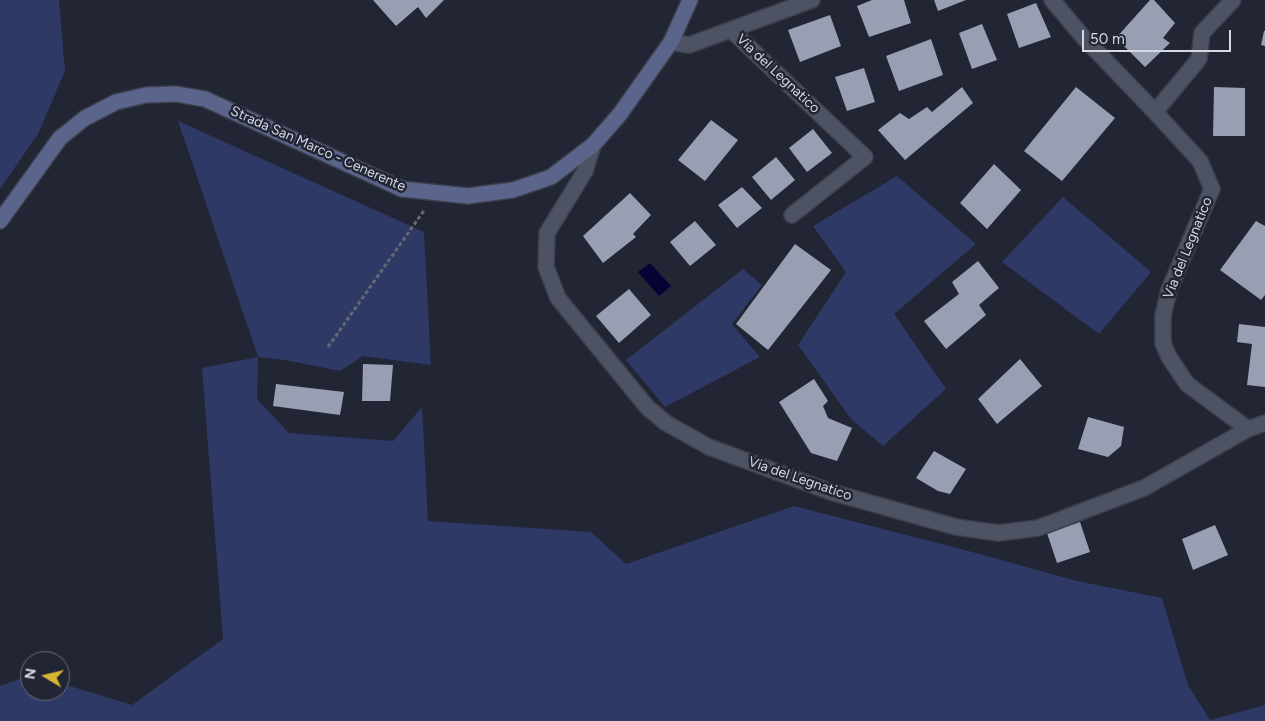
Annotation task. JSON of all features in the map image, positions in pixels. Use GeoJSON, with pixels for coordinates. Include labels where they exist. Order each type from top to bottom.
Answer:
{"type":"FeatureCollection","features":[{"type":"Feature","properties":{"kind":"main road","name":"Strada San Marco - Cenerente"},"geometry":{"type":"LineString","coordinates":[[0,221],[60,138],[86,118],[116,102],[146,95],[176,94],[205,99],[402,189],[468,196],[513,190],[551,177],[593,145],[620,114],[671,42],[690,0]]}},
{"type":"Feature","properties":{"kind":"street","name":"Via del Legnatico"},"geometry":{"type":"LineString","coordinates":[[671,42],[689,46],[812,0]]}},
{"type":"Feature","properties":{"kind":"street","name":"Via del Legnatico"},"geometry":{"type":"LineString","coordinates":[[1052,0],[1084,38],[1200,161],[1212,189],[1169,290],[1163,316],[1163,343],[1169,357],[1187,384],[1248,429]]}},
{"type":"Feature","properties":{"kind":"street"},"geometry":{"type":"LineString","coordinates":[[1155,112],[1199,59],[1202,33],[1232,0]]}},
{"type":"Feature","properties":{"kind":"street","name":"Via del Legnatico"},"geometry":{"type":"LineString","coordinates":[[731,30],[865,157],[792,215]]}},
{"type":"Feature","properties":{"kind":"street","name":"Via del Legnatico"},"geometry":{"type":"LineString","coordinates":[[593,145],[585,171],[546,233],[546,267],[558,298],[647,407],[666,423],[709,447],[831,492],[956,527],[998,533],[1038,528],[1144,488],[1248,429],[1265,423]]}},
{"type":"Feature","properties":{"kind":"path"},"geometry":{"type":"LineString","coordinates":[[328,347],[437,193]]}},
{"type":"Feature","properties":{"kind":"shaded area"},"geometry":{"type":"Polygon","coordinates":[[[0,0],[59,0],[65,71],[38,134],[0,189],[0,0]]]}},
{"type":"Feature","properties":{"kind":"shaded area"},"geometry":{"type":"Polygon","coordinates":[[[178,121],[424,232],[431,365],[363,356],[340,371],[285,360],[258,357],[178,121]]]}},
{"type":"Feature","properties":{"kind":"shaded area"},"geometry":{"type":"Polygon","coordinates":[[[897,176],[976,244],[894,314],[946,389],[883,446],[851,419],[798,345],[846,272],[813,226],[897,176]]]}},
{"type":"Feature","properties":{"kind":"shaded area"},"geometry":{"type":"Polygon","coordinates":[[[1063,197],[1151,272],[1099,334],[1002,262],[1063,197]]]}},
{"type":"Feature","properties":{"kind":"shaded area"},"geometry":{"type":"Polygon","coordinates":[[[650,263],[671,286],[659,296],[638,272],[650,263]]]}},
{"type":"Feature","properties":{"kind":"shaded area"},"geometry":{"type":"Polygon","coordinates":[[[743,269],[762,285],[732,324],[760,357],[665,407],[626,360],[743,269]]]}},
{"type":"Feature","properties":{"kind":"shaded area"},"geometry":{"type":"Polygon","coordinates":[[[258,357],[257,399],[289,433],[393,441],[422,407],[428,521],[591,532],[626,564],[794,506],[1077,581],[1162,598],[1188,685],[1210,720],[1265,705],[1265,721],[0,721],[0,686],[20,679],[20,701],[70,701],[70,686],[132,705],[223,639],[202,368],[258,357]]]}},
{"type":"Feature","properties":{"kind":"building"},"geometry":{"type":"Polygon","coordinates":[[[373,0],[444,0],[426,18],[418,7],[396,26],[373,0]]]}},
{"type":"Feature","properties":{"kind":"building"},"geometry":{"type":"Polygon","coordinates":[[[872,0],[904,0],[911,23],[869,37],[857,6],[872,0]]]}},
{"type":"Feature","properties":{"kind":"building"},"geometry":{"type":"Polygon","coordinates":[[[934,0],[966,0],[938,11],[934,0]]]}},
{"type":"Feature","properties":{"kind":"building"},"geometry":{"type":"Polygon","coordinates":[[[1150,0],[1154,0],[1175,23],[1163,38],[1170,43],[1145,67],[1116,38],[1150,0]]]}},
{"type":"Feature","properties":{"kind":"building"},"geometry":{"type":"Polygon","coordinates":[[[1036,3],[1051,37],[1019,48],[1007,14],[1036,3]]]}},
{"type":"Feature","properties":{"kind":"building"},"geometry":{"type":"Polygon","coordinates":[[[830,15],[841,46],[800,62],[788,30],[830,15]]]}},
{"type":"Feature","properties":{"kind":"building"},"geometry":{"type":"Polygon","coordinates":[[[982,24],[997,60],[972,69],[959,33],[982,24]]]}},
{"type":"Feature","properties":{"kind":"building"},"geometry":{"type":"Polygon","coordinates":[[[1265,31],[1265,46],[1261,45],[1265,31]]]}},
{"type":"Feature","properties":{"kind":"building"},"geometry":{"type":"Polygon","coordinates":[[[931,39],[943,75],[899,91],[886,56],[931,39]]]}},
{"type":"Feature","properties":{"kind":"building"},"geometry":{"type":"Polygon","coordinates":[[[864,68],[875,102],[847,111],[835,77],[864,68]]]}},
{"type":"Feature","properties":{"kind":"building"},"geometry":{"type":"Polygon","coordinates":[[[962,87],[973,103],[905,160],[878,130],[900,113],[909,119],[927,107],[932,112],[962,87]]]}},
{"type":"Feature","properties":{"kind":"building"},"geometry":{"type":"Polygon","coordinates":[[[1076,87],[1115,118],[1062,181],[1024,151],[1076,87]]]}},
{"type":"Feature","properties":{"kind":"building"},"geometry":{"type":"Polygon","coordinates":[[[1214,87],[1245,88],[1245,136],[1213,136],[1214,87]]]}},
{"type":"Feature","properties":{"kind":"building"},"geometry":{"type":"Polygon","coordinates":[[[711,120],[738,140],[705,181],[678,160],[711,120]]]}},
{"type":"Feature","properties":{"kind":"building"},"geometry":{"type":"Polygon","coordinates":[[[813,129],[832,153],[807,172],[789,148],[813,129]]]}},
{"type":"Feature","properties":{"kind":"building"},"geometry":{"type":"Polygon","coordinates":[[[776,157],[795,180],[771,200],[752,177],[776,157]]]}},
{"type":"Feature","properties":{"kind":"building"},"geometry":{"type":"Polygon","coordinates":[[[994,164],[1021,190],[987,229],[960,203],[994,164]]]}},
{"type":"Feature","properties":{"kind":"building"},"geometry":{"type":"Polygon","coordinates":[[[742,187],[762,208],[737,228],[718,205],[742,187]]]}},
{"type":"Feature","properties":{"kind":"building"},"geometry":{"type":"Polygon","coordinates":[[[630,193],[651,215],[633,234],[636,237],[603,263],[583,236],[630,193]]]}},
{"type":"Feature","properties":{"kind":"building"},"geometry":{"type":"Polygon","coordinates":[[[695,221],[716,245],[690,266],[670,242],[695,221]]]}},
{"type":"Feature","properties":{"kind":"building"},"geometry":{"type":"Polygon","coordinates":[[[1256,221],[1265,226],[1265,295],[1261,300],[1220,270],[1256,221]]]}},
{"type":"Feature","properties":{"kind":"building"},"geometry":{"type":"Polygon","coordinates":[[[795,244],[831,270],[768,350],[736,324],[795,244]]]}},
{"type":"Feature","properties":{"kind":"building"},"geometry":{"type":"Polygon","coordinates":[[[978,261],[999,288],[979,305],[986,315],[946,349],[924,321],[959,294],[952,282],[978,261]]]}},
{"type":"Feature","properties":{"kind":"building"},"geometry":{"type":"Polygon","coordinates":[[[629,289],[651,315],[619,343],[596,316],[629,289]]]}},
{"type":"Feature","properties":{"kind":"building"},"geometry":{"type":"Polygon","coordinates":[[[1239,324],[1265,327],[1265,387],[1247,385],[1252,344],[1237,342],[1239,324]]]}},
{"type":"Feature","properties":{"kind":"building"},"geometry":{"type":"Polygon","coordinates":[[[1020,359],[1042,386],[997,424],[978,399],[1020,359]]]}},
{"type":"Feature","properties":{"kind":"building"},"geometry":{"type":"Polygon","coordinates":[[[363,364],[393,365],[390,401],[362,401],[363,364]]]}},
{"type":"Feature","properties":{"kind":"building"},"geometry":{"type":"Polygon","coordinates":[[[814,379],[828,401],[823,406],[828,418],[852,428],[837,461],[811,453],[779,402],[814,379]]]}},
{"type":"Feature","properties":{"kind":"building"},"geometry":{"type":"Polygon","coordinates":[[[276,384],[344,392],[340,415],[273,406],[276,384]]]}},
{"type":"Feature","properties":{"kind":"building"},"geometry":{"type":"Polygon","coordinates":[[[1088,417],[1124,427],[1121,446],[1108,457],[1078,449],[1088,417]]]}},
{"type":"Feature","properties":{"kind":"building"},"geometry":{"type":"Polygon","coordinates":[[[934,451],[966,469],[950,494],[938,491],[916,478],[934,451]]]}},
{"type":"Feature","properties":{"kind":"building"},"geometry":{"type":"Polygon","coordinates":[[[1080,522],[1090,552],[1057,563],[1047,533],[1080,522]]]}},
{"type":"Feature","properties":{"kind":"building"},"geometry":{"type":"Polygon","coordinates":[[[1215,525],[1228,555],[1193,570],[1182,539],[1215,525]]]}}]}
